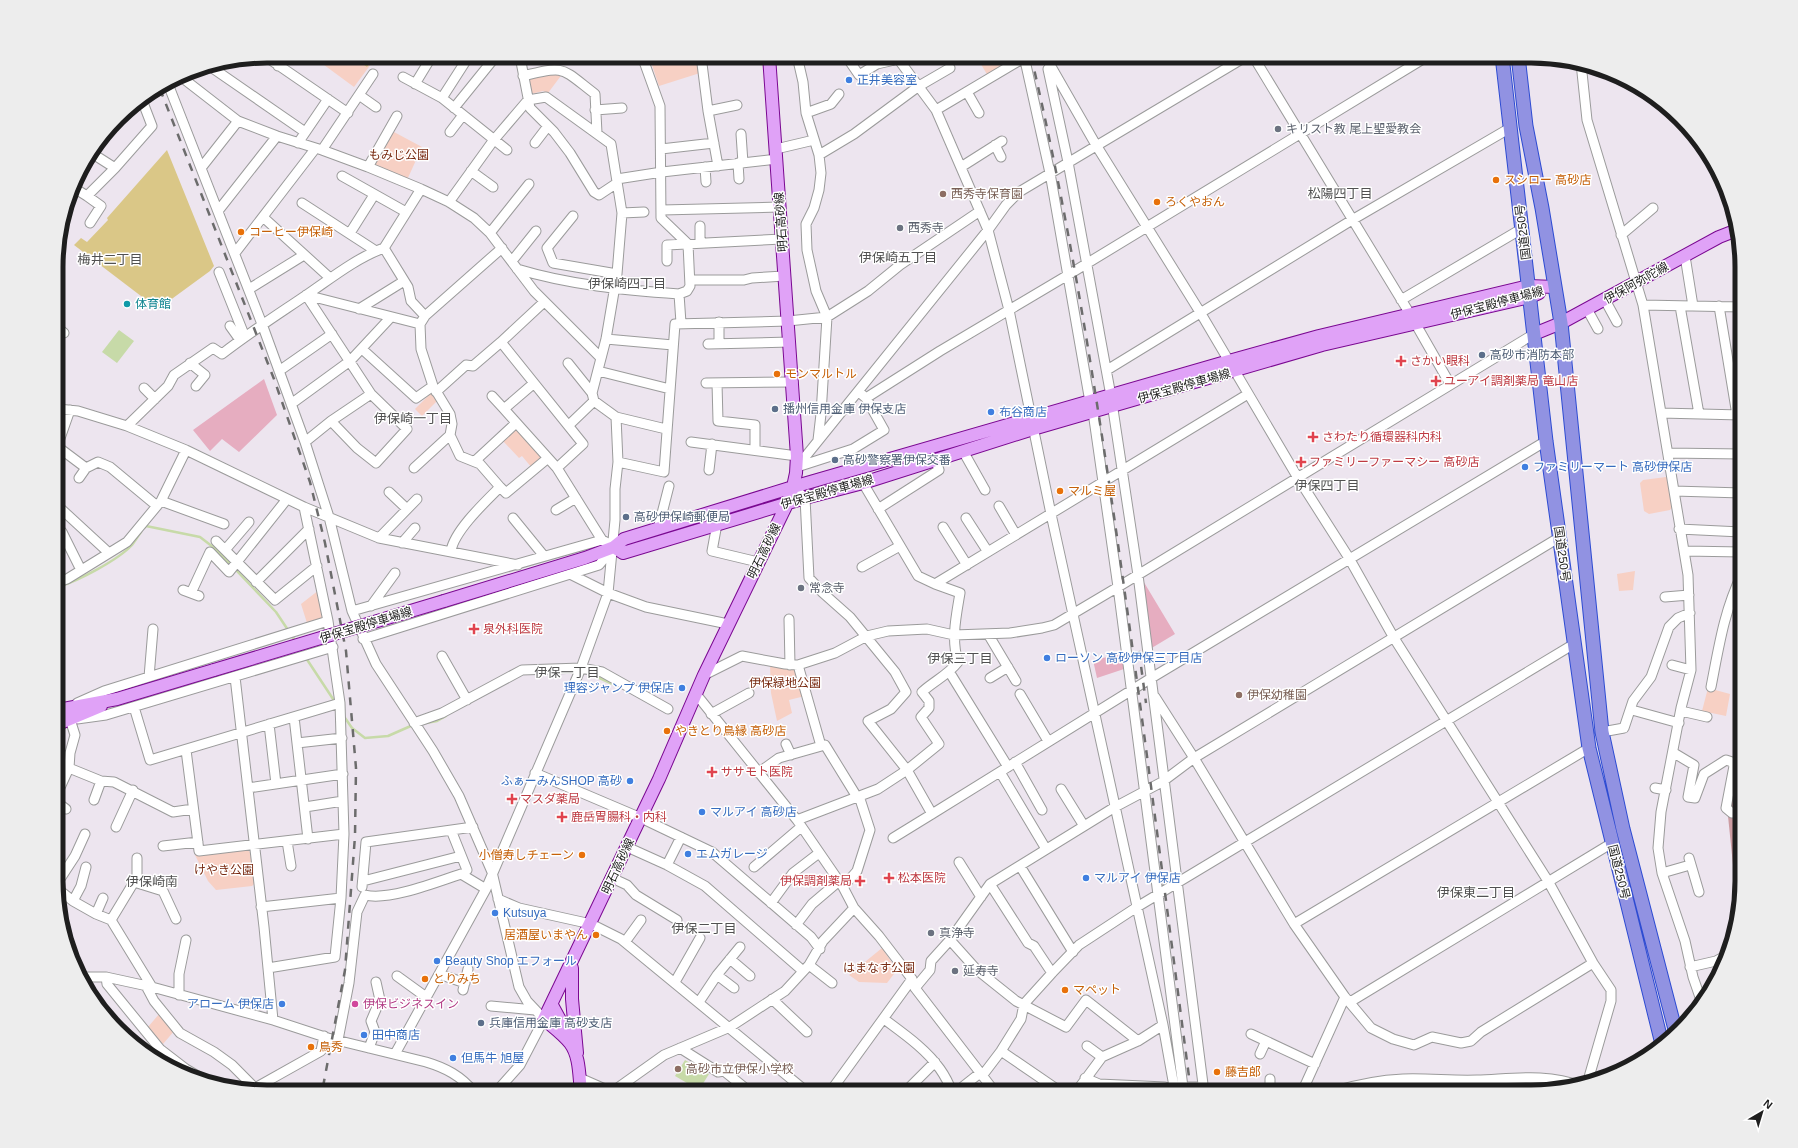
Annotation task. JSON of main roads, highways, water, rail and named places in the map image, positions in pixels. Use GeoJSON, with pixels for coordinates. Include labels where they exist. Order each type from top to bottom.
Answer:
{"type":"FeatureCollection","features":[{"type":"Feature","properties":{"kind":"highway","name":"国道250号"},"geometry":{"type":"LineString","coordinates":[[1503,63],[1546,441],[1589,748],[1661,1038]]}},
{"type":"Feature","properties":{"kind":"highway","name":"国道250号"},"geometry":{"type":"LineString","coordinates":[[1519,63],[1526,126],[1542,208],[1561,323],[1602,732],[1623,829],[1674,1026]]}},
{"type":"Feature","properties":{"kind":"main road","name":"明石高砂線"},"geometry":{"type":"LineString","coordinates":[[569,1041],[544,1019],[627,848],[704,675],[793,487],[797,461],[793,382],[770,63]]}},
{"type":"Feature","properties":{"kind":"main road","name":"伊保阿弥陀線"},"geometry":{"type":"LineString","coordinates":[[1534,334],[1561,323],[1636,284],[1685,256],[1732,233]]}},
{"type":"Feature","properties":{"kind":"main road","name":"伊保宝殿停車場線"},"geometry":{"type":"LineString","coordinates":[[63,709],[117,699],[444,601],[614,547],[624,539],[793,487],[1032,424],[1232,366],[1412,319],[1530,291],[1555,287]]}},
{"type":"Feature","properties":{"kind":"main road","name":"伊保宝殿停車場線"},"geometry":{"type":"LineString","coordinates":[[614,547],[623,553],[805,498],[863,483],[963,451],[1032,424]]}},
{"type":"Feature","properties":{"kind":"main road","name":"伊保宝殿停車場線"},"geometry":{"type":"LineString","coordinates":[[63,722],[117,699]]}},
{"type":"Feature","properties":{"kind":"main road","name":"明石高砂線"},"geometry":{"type":"LineString","coordinates":[[572,963],[572,999],[578,1050],[577,1059]]}},
{"type":"Feature","properties":{"kind":"main road","name":"明石高砂線"},"geometry":{"type":"LineString","coordinates":[[552,1005],[566,1031],[577,1059],[580,1085]]}},
{"type":"Feature","properties":{"kind":"waterway"},"geometry":{"type":"LineString","coordinates":[[144,528],[146,526],[200,537],[213,547],[232,566]]}},
{"type":"Feature","properties":{"kind":"waterway"},"geometry":{"type":"LineString","coordinates":[[63,585],[87,575],[126,551],[141,532]]}},
{"type":"Feature","properties":{"kind":"waterway"},"geometry":{"type":"LineString","coordinates":[[235,569],[276,612],[296,642]]}},
{"type":"Feature","properties":{"kind":"waterway"},"geometry":{"type":"LineString","coordinates":[[306,658],[335,702]]}},
{"type":"Feature","properties":{"kind":"waterway"},"geometry":{"type":"LineString","coordinates":[[593,675],[617,686]]}},
{"type":"Feature","properties":{"kind":"waterway"},"geometry":{"type":"LineString","coordinates":[[343,715],[352,728],[365,738],[388,736],[413,725]]}},
{"type":"Feature","properties":{"kind":"waterway"},"geometry":{"type":"LineString","coordinates":[[426,723],[437,721],[446,716]]}},
{"type":"Feature","properties":{"kind":"railway"},"geometry":{"type":"LineString","coordinates":[[1033,63],[1056,172],[1078,288],[1097,405],[1135,665],[1190,1085]]}},
{"type":"Feature","properties":{"kind":"railway"},"geometry":{"type":"LineString","coordinates":[[161,92],[274,379],[310,482],[325,543],[346,651],[356,768],[355,836],[345,970],[323,1085]]}},
{"type":"Feature","properties":{"kind":"railway"},"geometry":{"type":"LineString","coordinates":[[1139,651],[1146,703]]}},
{"type":"Feature","properties":{"kind":"place","name":"正井美容室"},"geometry":{"type":"Point","coordinates":[849,80]}},
{"type":"Feature","properties":{"kind":"place","name":"キリスト教 尾上聖愛教会"},"geometry":{"type":"Point","coordinates":[1278,129]}},
{"type":"Feature","properties":{"kind":"place","name":"スシロー 高砂店"},"geometry":{"type":"Point","coordinates":[1496,180]}},
{"type":"Feature","properties":{"kind":"place","name":"西秀寺保育園"},"geometry":{"type":"Point","coordinates":[943,194]}},
{"type":"Feature","properties":{"kind":"place","name":"ろくやおん"},"geometry":{"type":"Point","coordinates":[1157,202]}},
{"type":"Feature","properties":{"kind":"place","name":"西秀寺"},"geometry":{"type":"Point","coordinates":[900,228]}},
{"type":"Feature","properties":{"kind":"place","name":"コーヒー伊保崎"},"geometry":{"type":"Point","coordinates":[241,232]}},
{"type":"Feature","properties":{"kind":"place","name":"体育館"},"geometry":{"type":"Point","coordinates":[127,304]}},
{"type":"Feature","properties":{"kind":"place","name":"高砂市消防本部"},"geometry":{"type":"Point","coordinates":[1482,355]}},
{"type":"Feature","properties":{"kind":"place","name":"さかい眼科"},"geometry":{"type":"Point","coordinates":[1401,361]}},
{"type":"Feature","properties":{"kind":"place","name":"モンマルトル"},"geometry":{"type":"Point","coordinates":[777,374]}},
{"type":"Feature","properties":{"kind":"place","name":"ユーアイ調剤薬局 竜山店"},"geometry":{"type":"Point","coordinates":[1436,381]}},
{"type":"Feature","properties":{"kind":"place","name":"播州信用金庫 伊保支店"},"geometry":{"type":"Point","coordinates":[775,409]}},
{"type":"Feature","properties":{"kind":"place","name":"布谷商店"},"geometry":{"type":"Point","coordinates":[991,412]}},
{"type":"Feature","properties":{"kind":"place","name":"さわたり循環器科内科"},"geometry":{"type":"Point","coordinates":[1313,437]}},
{"type":"Feature","properties":{"kind":"place","name":"高砂警察署伊保交番"},"geometry":{"type":"Point","coordinates":[835,460]}},
{"type":"Feature","properties":{"kind":"place","name":"ファミリーファーマシー 高砂店"},"geometry":{"type":"Point","coordinates":[1301,462]}},
{"type":"Feature","properties":{"kind":"place","name":"ファミリーマート 高砂伊保店"},"geometry":{"type":"Point","coordinates":[1525,467]}},
{"type":"Feature","properties":{"kind":"place","name":"マルミ屋"},"geometry":{"type":"Point","coordinates":[1060,491]}},
{"type":"Feature","properties":{"kind":"place","name":"高砂伊保崎郵便局"},"geometry":{"type":"Point","coordinates":[626,517]}},
{"type":"Feature","properties":{"kind":"place","name":"常念寺"},"geometry":{"type":"Point","coordinates":[801,588]}},
{"type":"Feature","properties":{"kind":"place","name":"泉外科医院"},"geometry":{"type":"Point","coordinates":[474,629]}},
{"type":"Feature","properties":{"kind":"place","name":"ローソン 高砂伊保三丁目店"},"geometry":{"type":"Point","coordinates":[1047,658]}},
{"type":"Feature","properties":{"kind":"place","name":"理容ジャンプ 伊保店"},"geometry":{"type":"Point","coordinates":[682,688]}},
{"type":"Feature","properties":{"kind":"place","name":"伊保幼稚園"},"geometry":{"type":"Point","coordinates":[1239,695]}},
{"type":"Feature","properties":{"kind":"place","name":"やきとり鳥縁 高砂店"},"geometry":{"type":"Point","coordinates":[667,731]}},
{"type":"Feature","properties":{"kind":"place","name":"ササモト医院"},"geometry":{"type":"Point","coordinates":[712,772]}},
{"type":"Feature","properties":{"kind":"place","name":"ふぁーみんSHOP 高砂"},"geometry":{"type":"Point","coordinates":[630,781]}},
{"type":"Feature","properties":{"kind":"place","name":"マスダ薬局"},"geometry":{"type":"Point","coordinates":[512,799]}},
{"type":"Feature","properties":{"kind":"place","name":"マルアイ 高砂店"},"geometry":{"type":"Point","coordinates":[702,812]}},
{"type":"Feature","properties":{"kind":"place","name":"鹿岳胃腸科・内科"},"geometry":{"type":"Point","coordinates":[562,817]}},
{"type":"Feature","properties":{"kind":"place","name":"エムガレージ"},"geometry":{"type":"Point","coordinates":[688,854]}},
{"type":"Feature","properties":{"kind":"place","name":"小僧寿しチェーン"},"geometry":{"type":"Point","coordinates":[582,855]}},
{"type":"Feature","properties":{"kind":"place","name":"松本医院"},"geometry":{"type":"Point","coordinates":[889,878]}},
{"type":"Feature","properties":{"kind":"place","name":"マルアイ 伊保店"},"geometry":{"type":"Point","coordinates":[1086,878]}},
{"type":"Feature","properties":{"kind":"place","name":"伊保調剤薬局"},"geometry":{"type":"Point","coordinates":[860,881]}},
{"type":"Feature","properties":{"kind":"place","name":"Kutsuya"},"geometry":{"type":"Point","coordinates":[495,913]}},
{"type":"Feature","properties":{"kind":"place","name":"真浄寺"},"geometry":{"type":"Point","coordinates":[931,933]}},
{"type":"Feature","properties":{"kind":"place","name":"居酒屋いまやん"},"geometry":{"type":"Point","coordinates":[596,935]}},
{"type":"Feature","properties":{"kind":"place","name":"Beauty Shop エフォール"},"geometry":{"type":"Point","coordinates":[437,961]}},
{"type":"Feature","properties":{"kind":"place","name":"延寿寺"},"geometry":{"type":"Point","coordinates":[955,971]}},
{"type":"Feature","properties":{"kind":"place","name":"とりみち"},"geometry":{"type":"Point","coordinates":[425,979]}},
{"type":"Feature","properties":{"kind":"place","name":"マペット"},"geometry":{"type":"Point","coordinates":[1065,990]}},
{"type":"Feature","properties":{"kind":"place","name":"アローム 伊保店"},"geometry":{"type":"Point","coordinates":[282,1004]}},
{"type":"Feature","properties":{"kind":"place","name":"伊保ビジネスイン"},"geometry":{"type":"Point","coordinates":[355,1004]}},
{"type":"Feature","properties":{"kind":"place","name":"兵庫信用金庫 高砂支店"},"geometry":{"type":"Point","coordinates":[481,1023]}},
{"type":"Feature","properties":{"kind":"place","name":"田中商店"},"geometry":{"type":"Point","coordinates":[364,1035]}},
{"type":"Feature","properties":{"kind":"place","name":"鳥秀"},"geometry":{"type":"Point","coordinates":[311,1047]}},
{"type":"Feature","properties":{"kind":"place","name":"但馬牛 旭屋"},"geometry":{"type":"Point","coordinates":[453,1058]}},
{"type":"Feature","properties":{"kind":"place","name":"高砂市立伊保小学校"},"geometry":{"type":"Point","coordinates":[678,1069]}},
{"type":"Feature","properties":{"kind":"place","name":"藤吉郎"},"geometry":{"type":"Point","coordinates":[1217,1072]}},
{"type":"Feature","properties":{"kind":"district","name":"松陽四丁目"},"geometry":{"type":"Point","coordinates":[1340,193]}},
{"type":"Feature","properties":{"kind":"district","name":"伊保崎五丁目"},"geometry":{"type":"Point","coordinates":[898,257]}},
{"type":"Feature","properties":{"kind":"district","name":"梅井二丁目"},"geometry":{"type":"Point","coordinates":[110,259]}},
{"type":"Feature","properties":{"kind":"district","name":"伊保崎四丁目"},"geometry":{"type":"Point","coordinates":[627,283]}},
{"type":"Feature","properties":{"kind":"district","name":"伊保崎一丁目"},"geometry":{"type":"Point","coordinates":[413,418]}},
{"type":"Feature","properties":{"kind":"district","name":"伊保四丁目"},"geometry":{"type":"Point","coordinates":[1327,485]}},
{"type":"Feature","properties":{"kind":"district","name":"伊保三丁目"},"geometry":{"type":"Point","coordinates":[960,658]}},
{"type":"Feature","properties":{"kind":"district","name":"伊保一丁目"},"geometry":{"type":"Point","coordinates":[567,672]}},
{"type":"Feature","properties":{"kind":"district","name":"伊保崎南"},"geometry":{"type":"Point","coordinates":[152,881]}},
{"type":"Feature","properties":{"kind":"district","name":"伊保東二丁目"},"geometry":{"type":"Point","coordinates":[1476,892]}},
{"type":"Feature","properties":{"kind":"district","name":"伊保二丁目"},"geometry":{"type":"Point","coordinates":[704,928]}},
{"type":"Feature","properties":{"kind":"park label","name":"もみじ公園"},"geometry":{"type":"Point","coordinates":[399,155]}},
{"type":"Feature","properties":{"kind":"park label","name":"伊保緑地公園"},"geometry":{"type":"Point","coordinates":[785,683]}},
{"type":"Feature","properties":{"kind":"park label","name":"けやき公園"},"geometry":{"type":"Point","coordinates":[224,870]}},
{"type":"Feature","properties":{"kind":"park label","name":"はまなす公園"},"geometry":{"type":"Point","coordinates":[879,968]}}]}
